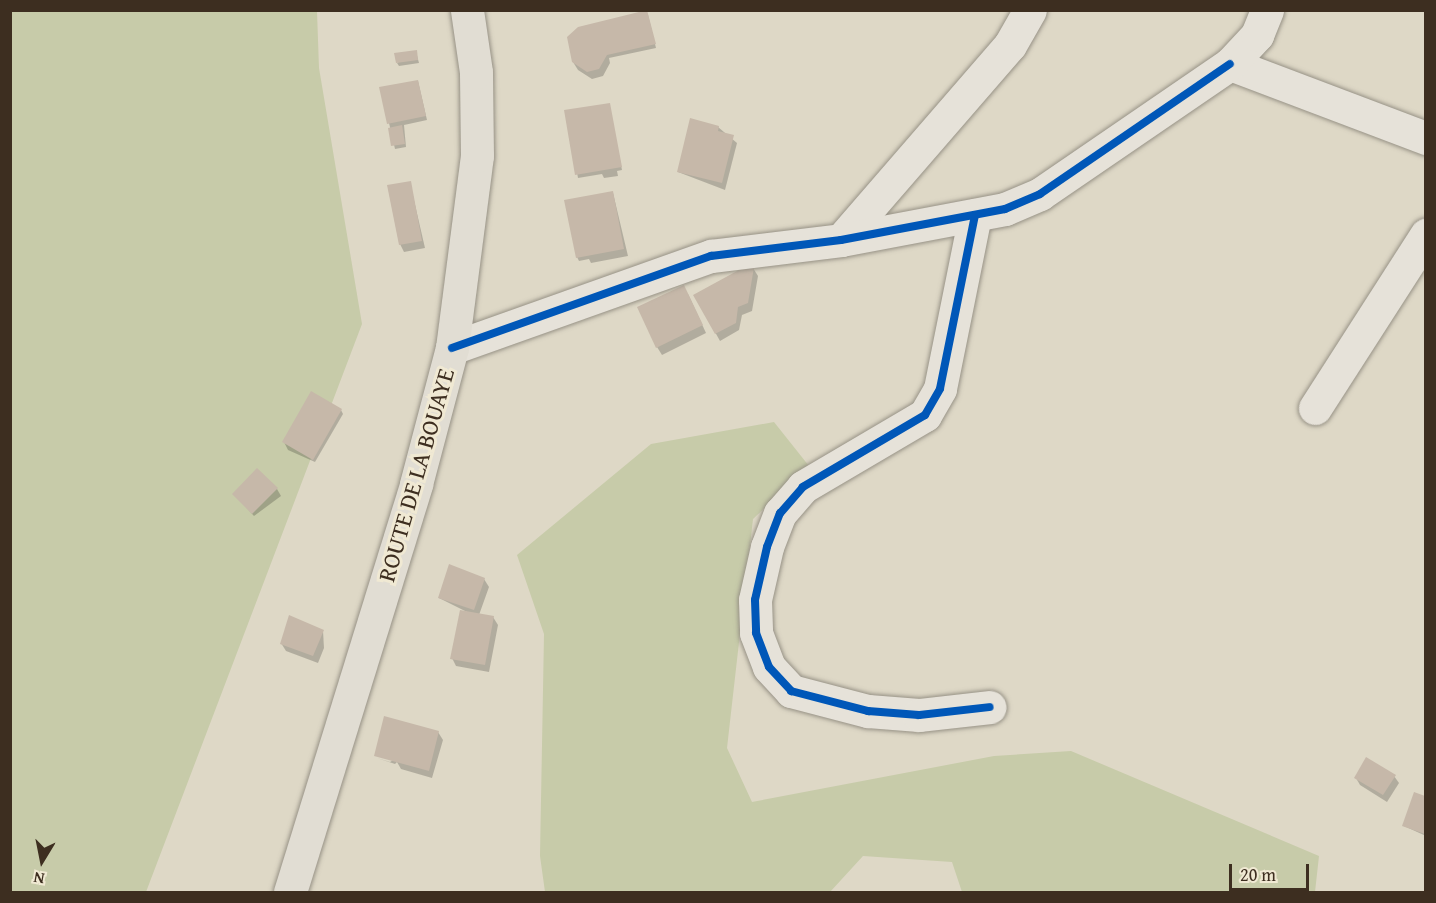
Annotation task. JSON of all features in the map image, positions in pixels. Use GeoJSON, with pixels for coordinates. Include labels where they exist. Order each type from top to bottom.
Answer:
{"type":"FeatureCollection","features":[{"type":"Feature","properties":{"kind":"main road","name":"ROUTE DE LA BOUAYE"},"geometry":{"type":"LineString","coordinates":[[290,892],[416,484],[452,348],[477,156],[476,72],[467,10]]}},
{"type":"Feature","properties":{"kind":"street"},"geometry":{"type":"LineString","coordinates":[[841,240],[1010,45],[1030,10]]}},
{"type":"Feature","properties":{"kind":"street"},"geometry":{"type":"LineString","coordinates":[[452,348],[711,256],[841,240],[1005,209],[1040,194],[1230,64],[1257,35],[1267,10]]}},
{"type":"Feature","properties":{"kind":"street"},"geometry":{"type":"LineString","coordinates":[[1230,64],[1425,138]]}},
{"type":"Feature","properties":{"kind":"street"},"geometry":{"type":"LineString","coordinates":[[975,215],[940,389],[925,415],[802,487],[780,513],[767,547],[756,611],[756,633],[769,667],[791,691],[868,711],[919,715],[990,707]]}},
{"type":"Feature","properties":{"kind":"street"},"geometry":{"type":"LineString","coordinates":[[1315,408],[1425,235]]}},
{"type":"Feature","properties":{"kind":"green space"},"geometry":{"type":"Polygon","coordinates":[[[10,11],[317,11],[319,68],[362,324],[146,892],[11,892],[10,11]]]}},
{"type":"Feature","properties":{"kind":"green space"},"geometry":{"type":"Polygon","coordinates":[[[774,422],[809,466],[753,519],[727,748],[752,802],[994,756],[1071,751],[1319,856],[1315,892],[962,892],[952,862],[863,856],[830,892],[545,892],[540,856],[544,634],[517,555],[651,444],[774,422]]]}},
{"type":"Feature","properties":{"kind":"building"},"geometry":{"type":"Polygon","coordinates":[[[647,10],[656,44],[607,55],[599,69],[587,72],[572,62],[567,37],[578,27],[647,10]]]}},
{"type":"Feature","properties":{"kind":"building"},"geometry":{"type":"Polygon","coordinates":[[[417,50],[418,60],[396,63],[394,53],[417,50]]]}},
{"type":"Feature","properties":{"kind":"building"},"geometry":{"type":"Polygon","coordinates":[[[418,80],[426,116],[387,124],[379,87],[418,80]]]}},
{"type":"Feature","properties":{"kind":"building"},"geometry":{"type":"Polygon","coordinates":[[[610,103],[622,167],[575,175],[564,110],[610,103]]]}},
{"type":"Feature","properties":{"kind":"building"},"geometry":{"type":"Polygon","coordinates":[[[690,118],[719,126],[718,131],[734,135],[722,183],[677,172],[690,118]]]}},
{"type":"Feature","properties":{"kind":"building"},"geometry":{"type":"Polygon","coordinates":[[[402,125],[405,144],[391,146],[388,128],[402,125]]]}},
{"type":"Feature","properties":{"kind":"building"},"geometry":{"type":"Polygon","coordinates":[[[411,181],[422,241],[399,245],[387,185],[411,181]]]}},
{"type":"Feature","properties":{"kind":"building"},"geometry":{"type":"Polygon","coordinates":[[[613,191],[624,249],[576,258],[564,200],[613,191]]]}},
{"type":"Feature","properties":{"kind":"building"},"geometry":{"type":"Polygon","coordinates":[[[748,265],[754,267],[748,303],[738,307],[736,323],[715,334],[693,295],[748,265]]]}},
{"type":"Feature","properties":{"kind":"building"},"geometry":{"type":"Polygon","coordinates":[[[684,285],[703,325],[656,348],[637,307],[684,285]]]}},
{"type":"Feature","properties":{"kind":"building"},"geometry":{"type":"Polygon","coordinates":[[[311,391],[342,409],[313,460],[282,442],[311,391]]]}},
{"type":"Feature","properties":{"kind":"building"},"geometry":{"type":"Polygon","coordinates":[[[257,468],[278,488],[252,514],[232,494],[257,468]]]}},
{"type":"Feature","properties":{"kind":"building"},"geometry":{"type":"Polygon","coordinates":[[[449,564],[485,578],[474,610],[438,598],[449,564]]]}},
{"type":"Feature","properties":{"kind":"building"},"geometry":{"type":"Polygon","coordinates":[[[460,610],[494,616],[485,665],[450,659],[460,610]]]}},
{"type":"Feature","properties":{"kind":"building"},"geometry":{"type":"Polygon","coordinates":[[[289,615],[324,630],[313,656],[280,644],[289,615]]]}},
{"type":"Feature","properties":{"kind":"building"},"geometry":{"type":"Polygon","coordinates":[[[384,716],[439,731],[429,771],[374,756],[384,716]]]}},
{"type":"Feature","properties":{"kind":"building"},"geometry":{"type":"Polygon","coordinates":[[[1366,757],[1396,775],[1383,795],[1354,778],[1366,757]]]}},
{"type":"Feature","properties":{"kind":"building"},"geometry":{"type":"Polygon","coordinates":[[[1414,792],[1425,796],[1425,834],[1402,826],[1414,792]]]}},
{"type":"Feature","properties":{"kind":"cycle path"},"geometry":{"type":"LineString","coordinates":[[452,348],[711,256],[841,240],[1005,209],[1040,194],[1230,64]]}},
{"type":"Feature","properties":{"kind":"cycle path"},"geometry":{"type":"LineString","coordinates":[[975,215],[940,389],[925,415],[803,487],[780,513],[767,547],[755,600],[756,633],[769,667],[791,691],[868,711],[919,715],[990,707]]}}]}
